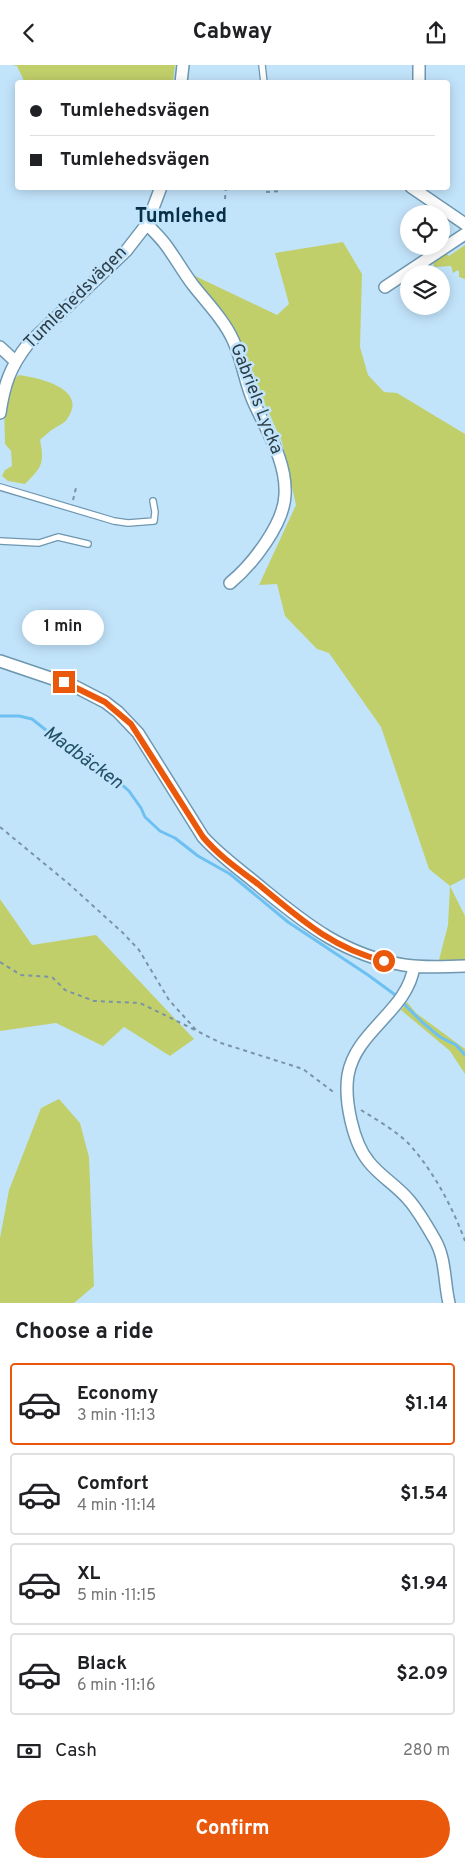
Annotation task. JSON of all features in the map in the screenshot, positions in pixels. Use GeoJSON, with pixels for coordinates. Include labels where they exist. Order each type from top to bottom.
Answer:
{"type":"FeatureCollection","features":[{"type":"Feature","properties":{"kind":"street"},"geometry":{"type":"LineString","coordinates":[[182,80],[183,65]]}},
{"type":"Feature","properties":{"kind":"street"},"geometry":{"type":"LineString","coordinates":[[419,65],[419,80]]}},
{"type":"Feature","properties":{"kind":"street","name":"Tumlehedsvägen"},"geometry":{"type":"LineString","coordinates":[[0,413],[8,377],[15,361],[28,344],[46,326],[109,268],[147,225],[160,190]]}},
{"type":"Feature","properties":{"kind":"street"},"geometry":{"type":"LineString","coordinates":[[415,190],[465,224]]}},
{"type":"Feature","properties":{"kind":"street","name":"Gabriels Lycka"},"geometry":{"type":"LineString","coordinates":[[147,225],[165,243],[192,283],[228,330],[254,403],[270,433],[285,481],[286,496],[282,514],[274,531],[242,573],[230,583]]}},
{"type":"Feature","properties":{"kind":"street"},"geometry":{"type":"LineString","coordinates":[[385,287],[465,234]]}},
{"type":"Feature","properties":{"kind":"street"},"geometry":{"type":"LineString","coordinates":[[0,347],[15,361]]}},
{"type":"Feature","properties":{"kind":"street"},"geometry":{"type":"LineString","coordinates":[[0,661],[74,686],[105,702],[118,712],[138,733],[203,837],[215,851],[303,922],[328,939],[365,956],[414,966],[465,966]]}},
{"type":"Feature","properties":{"kind":"street"},"geometry":{"type":"LineString","coordinates":[[414,966],[411,983],[365,1038],[358,1050],[350,1067],[348,1102],[354,1133],[361,1150],[375,1169],[400,1189],[410,1201],[438,1247],[442,1258],[448,1303]]}},
{"type":"Feature","properties":{"kind":"lane"},"geometry":{"type":"LineString","coordinates":[[262,65],[264,80]]}},
{"type":"Feature","properties":{"kind":"lane"},"geometry":{"type":"LineString","coordinates":[[0,487],[97,516],[128,523],[154,521],[155,512],[152,501]]}},
{"type":"Feature","properties":{"kind":"lane"},"geometry":{"type":"LineString","coordinates":[[0,541],[39,543],[58,537],[88,544]]}},
{"type":"Feature","properties":{"kind":"path"},"geometry":{"type":"LineString","coordinates":[[225,199],[226,190]]}},
{"type":"Feature","properties":{"kind":"path"},"geometry":{"type":"LineString","coordinates":[[266,192],[281,191]]}},
{"type":"Feature","properties":{"kind":"path"},"geometry":{"type":"LineString","coordinates":[[73,503],[76,488]]}},
{"type":"Feature","properties":{"kind":"path"},"geometry":{"type":"LineString","coordinates":[[0,827],[69,884],[123,933],[139,950],[169,1000],[197,1031]]}},
{"type":"Feature","properties":{"kind":"path"},"geometry":{"type":"LineString","coordinates":[[0,962],[21,975],[52,977],[65,989],[94,1001],[140,1003],[220,1043],[303,1069],[321,1084],[392,1130],[408,1143],[424,1163],[449,1202],[465,1241]]}},
{"type":"Feature","properties":{"kind":"green space"},"geometry":{"type":"Polygon","coordinates":[[[12,65],[175,65],[173,80],[24,80],[17,66],[12,65]]]}},
{"type":"Feature","properties":{"kind":"green space"},"geometry":{"type":"Polygon","coordinates":[[[343,242],[362,274],[360,347],[368,375],[384,392],[397,393],[465,434],[465,878],[450,886],[429,869],[381,727],[329,653],[317,649],[285,616],[277,584],[259,585],[296,505],[282,442],[232,331],[193,275],[277,315],[289,304],[275,253],[343,242]]]}},
{"type":"Feature","properties":{"kind":"green space"},"geometry":{"type":"Polygon","coordinates":[[[465,245],[465,279],[459,277],[458,270],[453,273],[450,265],[433,264],[443,255],[449,256],[465,245]]]}},
{"type":"Feature","properties":{"kind":"green space"},"geometry":{"type":"Polygon","coordinates":[[[19,375],[49,382],[67,393],[72,400],[72,409],[66,420],[40,440],[42,460],[35,474],[25,484],[8,481],[2,476],[5,470],[12,466],[11,451],[5,444],[4,416],[6,398],[9,389],[19,375]]]}},
{"type":"Feature","properties":{"kind":"green space"},"geometry":{"type":"Polygon","coordinates":[[[450,886],[465,916],[465,960],[439,960],[448,925],[450,886]]]}},
{"type":"Feature","properties":{"kind":"green space"},"geometry":{"type":"Polygon","coordinates":[[[0,899],[32,945],[96,935],[194,1039],[170,1056],[124,1027],[103,1046],[56,1023],[0,1031],[0,899]]]}},
{"type":"Feature","properties":{"kind":"green space"},"geometry":{"type":"Polygon","coordinates":[[[407,1002],[416,1013],[465,1049],[465,1074],[450,1051],[401,1010],[407,1002]]]}},
{"type":"Feature","properties":{"kind":"green space"},"geometry":{"type":"Polygon","coordinates":[[[59,1099],[80,1123],[89,1157],[94,1286],[74,1303],[0,1303],[0,1238],[9,1190],[41,1108],[59,1099]]]}},
{"type":"Feature","properties":{"kind":"waterway","name":"Madbäcken"},"geometry":{"type":"LineString","coordinates":[[0,716],[19,716],[32,719],[91,766],[110,774],[129,791],[145,817],[160,831],[175,838],[198,856],[230,874],[288,922],[394,994],[422,1022],[440,1037],[456,1045],[465,1055]]}},
{"type":"Feature","properties":{"kind":"district","name":"Tumlehed"},"geometry":{"type":"Point","coordinates":[181,217]}},
{"type":"Feature","properties":{"kind":"route"},"geometry":{"type":"LineString","coordinates":[[64,682],[105,702],[131,724],[203,837],[215,851],[285,908],[328,939],[365,956],[384,961]]}}]}
